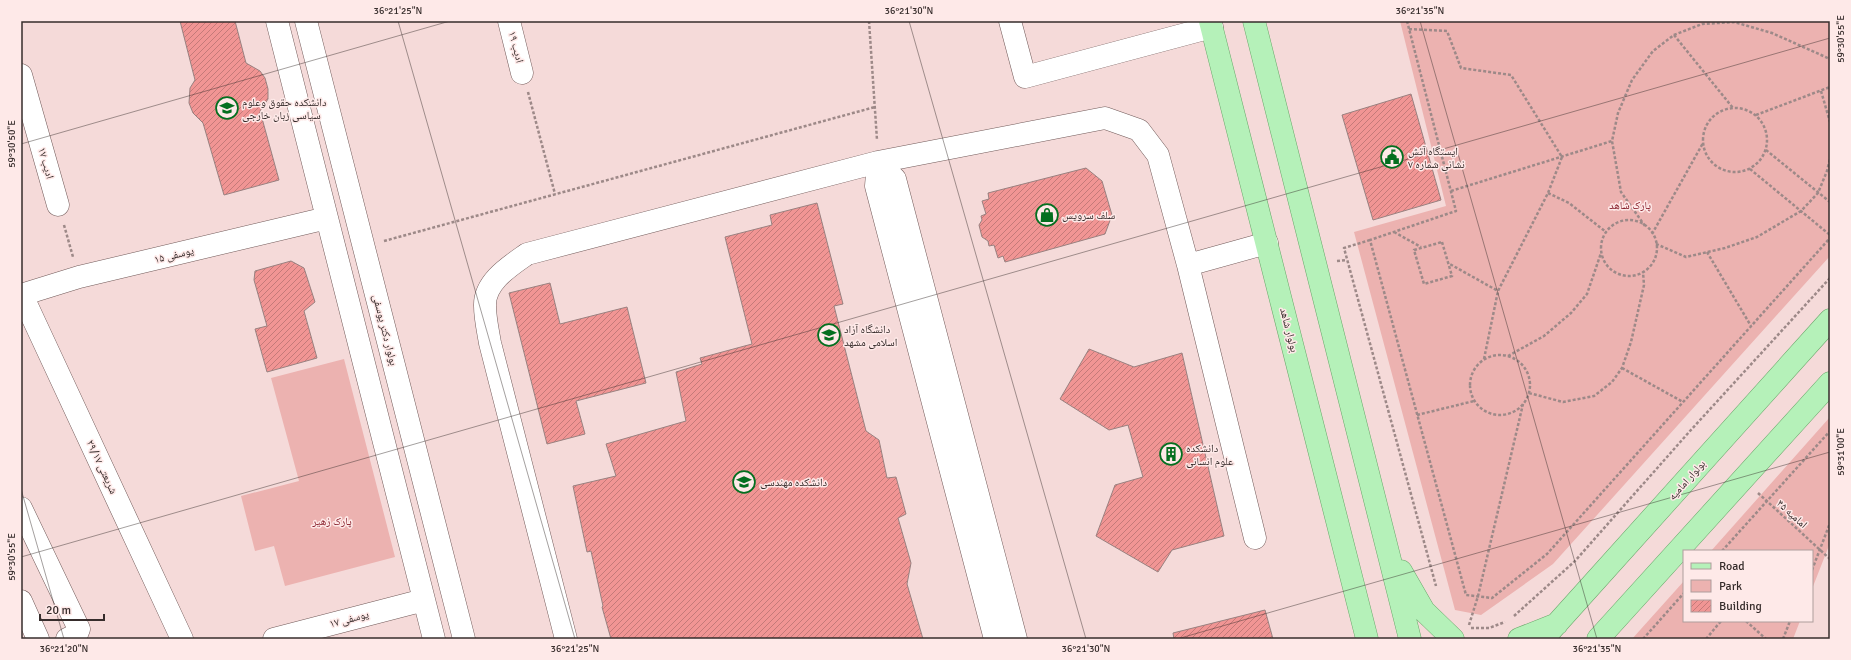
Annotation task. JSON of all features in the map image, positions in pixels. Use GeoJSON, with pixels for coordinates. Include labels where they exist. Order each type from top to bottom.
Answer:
{"type":"FeatureCollection","features":[{"type":"Feature","properties":{"kind":"main road"},"geometry":{"type":"LineString","coordinates":[[1254,21],[1410,639]]}},
{"type":"Feature","properties":{"kind":"main road","name":"بولوار شاهد"},"geometry":{"type":"LineString","coordinates":[[1211,24],[1367,639]]}},
{"type":"Feature","properties":{"kind":"main road","name":"بولوار امامیه"},"geometry":{"type":"LineString","coordinates":[[1551,631],[1830,320]]}},
{"type":"Feature","properties":{"kind":"main road"},"geometry":{"type":"LineString","coordinates":[[1598,639],[1830,383]]}},
{"type":"Feature","properties":{"kind":"main road"},"geometry":{"type":"LineString","coordinates":[[1387,547],[1424,611],[1453,639]]}},
{"type":"Feature","properties":{"kind":"main road"},"geometry":{"type":"LineString","coordinates":[[1356,597],[1358,639]]}},
{"type":"Feature","properties":{"kind":"main road"},"geometry":{"type":"LineString","coordinates":[[1519,639],[1551,631]]}},
{"type":"Feature","properties":{"kind":"street"},"geometry":{"type":"LineString","coordinates":[[277,21],[434,639]]}},
{"type":"Feature","properties":{"kind":"street","name":"بولوار دکتر یوسفی"},"geometry":{"type":"LineString","coordinates":[[306,21],[464,639]]}},
{"type":"Feature","properties":{"kind":"street","name":"ادیب ۱۹"},"geometry":{"type":"LineString","coordinates":[[509,21],[522,72]]}},
{"type":"Feature","properties":{"kind":"street"},"geometry":{"type":"LineString","coordinates":[[1010,21],[1025,77],[1211,24]]}},
{"type":"Feature","properties":{"kind":"street","name":"ادیب ۱۷"},"geometry":{"type":"LineString","coordinates":[[22,79],[58,205]]}},
{"type":"Feature","properties":{"kind":"street"},"geometry":{"type":"LineString","coordinates":[[566,639],[490,343],[485,304],[491,284],[506,269],[527,254],[878,162],[1105,118],[1139,130],[1158,155],[1188,265],[1256,538]]}},
{"type":"Feature","properties":{"kind":"street"},"geometry":{"type":"LineString","coordinates":[[878,162],[876,186],[995,639]]}},
{"type":"Feature","properties":{"kind":"street"},"geometry":{"type":"LineString","coordinates":[[878,162],[895,179],[1016,639]]}},
{"type":"Feature","properties":{"kind":"street","name":"یوسفی ۱۵"},"geometry":{"type":"LineString","coordinates":[[21,295],[79,278],[327,218]]}},
{"type":"Feature","properties":{"kind":"street"},"geometry":{"type":"LineString","coordinates":[[1188,265],[1267,243]]}},
{"type":"Feature","properties":{"kind":"street","name":"شریعتی ۲۹/۱۷"},"geometry":{"type":"LineString","coordinates":[[21,295],[182,639]]}},
{"type":"Feature","properties":{"kind":"street"},"geometry":{"type":"LineString","coordinates":[[21,508],[78,629],[77,634],[67,639]]}},
{"type":"Feature","properties":{"kind":"street","name":"یوسفی ۱۷"},"geometry":{"type":"LineString","coordinates":[[274,639],[424,600]]}},
{"type":"Feature","properties":{"kind":"street"},"geometry":{"type":"LineString","coordinates":[[21,601],[38,639]]}},
{"type":"Feature","properties":{"kind":"path"},"geometry":{"type":"LineString","coordinates":[[869,21],[878,162]]}},
{"type":"Feature","properties":{"kind":"path"},"geometry":{"type":"LineString","coordinates":[[1407,21],[1456,211],[1344,248],[1437,587]]}},
{"type":"Feature","properties":{"kind":"path"},"geometry":{"type":"LineString","coordinates":[[1645,226],[1629,220],[1612,226],[1606,232],[1601,245],[1604,261],[1617,273],[1630,276],[1643,272],[1654,260],[1656,244],[1652,234],[1621,192],[1612,141],[1618,112],[1632,80],[1653,51],[1674,35],[1702,24],[1734,22],[1772,33],[1830,59]]}},
{"type":"Feature","properties":{"kind":"path"},"geometry":{"type":"LineString","coordinates":[[1409,29],[1447,31],[1461,68],[1510,75],[1562,157]]}},
{"type":"Feature","properties":{"kind":"path"},"geometry":{"type":"LineString","coordinates":[[1674,35],[1733,108]]}},
{"type":"Feature","properties":{"kind":"path"},"geometry":{"type":"LineString","coordinates":[[522,72],[555,194]]}},
{"type":"Feature","properties":{"kind":"path"},"geometry":{"type":"LineString","coordinates":[[1756,115],[1830,87]]}},
{"type":"Feature","properties":{"kind":"path"},"geometry":{"type":"LineString","coordinates":[[1821,91],[1830,122]]}},
{"type":"Feature","properties":{"kind":"path"},"geometry":{"type":"LineString","coordinates":[[364,246],[875,107]]}},
{"type":"Feature","properties":{"kind":"path"},"geometry":{"type":"LineString","coordinates":[[1733,108],[1749,111],[1756,115],[1766,131],[1768,141],[1766,150],[1757,164],[1750,169],[1740,172],[1730,172],[1720,169],[1712,162],[1706,153],[1703,143],[1704,133],[1711,120],[1723,110],[1733,108]]}},
{"type":"Feature","properties":{"kind":"path"},"geometry":{"type":"LineString","coordinates":[[1451,191],[1612,141]]}},
{"type":"Feature","properties":{"kind":"path"},"geometry":{"type":"LineString","coordinates":[[1652,234],[1703,143]]}},
{"type":"Feature","properties":{"kind":"path"},"geometry":{"type":"LineString","coordinates":[[1766,150],[1830,202]]}},
{"type":"Feature","properties":{"kind":"path"},"geometry":{"type":"LineString","coordinates":[[1484,359],[1498,291],[1548,192],[1562,157]]}},
{"type":"Feature","properties":{"kind":"path"},"geometry":{"type":"LineString","coordinates":[[1656,244],[1686,257],[1757,236],[1801,211],[1818,193],[1830,159]]}},
{"type":"Feature","properties":{"kind":"path"},"geometry":{"type":"LineString","coordinates":[[1370,240],[1466,595],[1492,598],[1547,554],[1830,237],[1750,169]]}},
{"type":"Feature","properties":{"kind":"path"},"geometry":{"type":"LineString","coordinates":[[1548,192],[1569,203],[1606,232]]}},
{"type":"Feature","properties":{"kind":"path"},"geometry":{"type":"LineString","coordinates":[[58,205],[79,278]]}},
{"type":"Feature","properties":{"kind":"path"},"geometry":{"type":"LineString","coordinates":[[1393,232],[1421,247]]}},
{"type":"Feature","properties":{"kind":"path"},"geometry":{"type":"LineString","coordinates":[[1442,242],[1448,263],[1452,276],[1424,284],[1414,250],[1442,242]]}},
{"type":"Feature","properties":{"kind":"path"},"geometry":{"type":"LineString","coordinates":[[1707,252],[1751,326]]}},
{"type":"Feature","properties":{"kind":"path"},"geometry":{"type":"LineString","coordinates":[[1507,356],[1544,336],[1571,313],[1587,294],[1602,253]]}},
{"type":"Feature","properties":{"kind":"path"},"geometry":{"type":"LineString","coordinates":[[1448,263],[1498,291]]}},
{"type":"Feature","properties":{"kind":"path"},"geometry":{"type":"LineString","coordinates":[[1529,393],[1563,402],[1594,396],[1612,382],[1622,368],[1631,342],[1644,285],[1643,272]]}},
{"type":"Feature","properties":{"kind":"path"},"geometry":{"type":"LineString","coordinates":[[1524,404],[1508,415],[1498,416],[1488,413],[1480,408],[1470,392],[1472,373],[1477,365],[1484,359],[1492,356],[1507,356],[1516,360],[1523,366],[1528,375],[1529,393],[1524,404],[1478,596],[1468,628],[1489,628],[1510,620],[1575,562],[1696,425],[1830,278]]}},
{"type":"Feature","properties":{"kind":"path"},"geometry":{"type":"LineString","coordinates":[[1622,368],[1683,402]]}},
{"type":"Feature","properties":{"kind":"path"},"geometry":{"type":"LineString","coordinates":[[1417,415],[1474,400]]}},
{"type":"Feature","properties":{"kind":"path"},"geometry":{"type":"LineString","coordinates":[[1723,550],[1830,431]]}},
{"type":"Feature","properties":{"kind":"path","name":"امامیه ۴۵"},"geometry":{"type":"LineString","coordinates":[[1743,479],[1766,502],[1830,559]]}},
{"type":"Feature","properties":{"kind":"path"},"geometry":{"type":"LineString","coordinates":[[1813,568],[1830,523]]}},
{"type":"Feature","properties":{"kind":"path"},"geometry":{"type":"LineString","coordinates":[[1643,639],[1683,594]]}},
{"type":"Feature","properties":{"kind":"path"},"geometry":{"type":"LineString","coordinates":[[1706,639],[1720,622]]}},
{"type":"Feature","properties":{"kind":"path"},"geometry":{"type":"LineString","coordinates":[[1747,622],[1766,639]]}},
{"type":"Feature","properties":{"kind":"path"},"geometry":{"type":"LineString","coordinates":[[1783,639],[1790,622]]}},
{"type":"Feature","properties":{"kind":"green space","name":"پارک شاهد"},"geometry":{"type":"Polygon","coordinates":[[[1400,21],[1830,21],[1830,256],[1553,564],[1481,615],[1455,610],[1354,232],[1446,206],[1400,21]]]}},
{"type":"Feature","properties":{"kind":"green space","name":"پارک زهیر"},"geometry":{"type":"Polygon","coordinates":[[[344,359],[395,557],[285,586],[274,546],[255,551],[241,496],[299,481],[271,378],[344,359]]]}},
{"type":"Feature","properties":{"kind":"green space"},"geometry":{"type":"Polygon","coordinates":[[[1830,417],[1830,543],[1813,586],[1813,550],[1712,550],[1830,417]]]}},
{"type":"Feature","properties":{"kind":"green space"},"geometry":{"type":"Polygon","coordinates":[[[1683,582],[1683,622],[1800,622],[1793,639],[1632,639],[1683,582]]]}},
{"type":"Feature","properties":{"kind":"building","name":"دانشکده حقوق وعلوم سیاسی زبان خارجی"},"geometry":{"type":"Polygon","coordinates":[[[180,21],[235,21],[246,63],[260,71],[265,78],[268,89],[268,99],[260,111],[279,180],[224,195],[203,123],[193,113],[189,103],[190,88],[195,80],[180,21]]]}},
{"type":"Feature","properties":{"kind":"building","name":"ایستگاه آتش نشانی شماره ۷"},"geometry":{"type":"Polygon","coordinates":[[[1411,94],[1441,200],[1373,220],[1342,115],[1411,94]]]}},
{"type":"Feature","properties":{"kind":"building","name":"سلف سرویس"},"geometry":{"type":"Polygon","coordinates":[[[1086,168],[1102,181],[1112,215],[1105,234],[1005,262],[1003,256],[998,258],[994,245],[989,246],[988,241],[982,237],[979,225],[982,220],[981,216],[986,214],[982,201],[989,199],[988,193],[1086,168]]]}},
{"type":"Feature","properties":{"kind":"building","name":"دانشکده مهندسی"},"geometry":{"type":"Polygon","coordinates":[[[817,203],[843,304],[834,306],[866,431],[879,440],[887,478],[896,477],[906,514],[898,518],[911,563],[907,584],[923,639],[611,639],[602,607],[591,551],[587,552],[573,486],[616,476],[606,444],[686,421],[676,372],[702,364],[700,358],[752,344],[725,237],[772,225],[770,215],[817,203]]]}},
{"type":"Feature","properties":{"kind":"building"},"geometry":{"type":"Polygon","coordinates":[[[291,261],[304,268],[315,302],[304,311],[317,358],[267,372],[255,329],[267,326],[254,280],[255,271],[291,261]]]}},
{"type":"Feature","properties":{"kind":"building"},"geometry":{"type":"Polygon","coordinates":[[[550,283],[560,324],[627,307],[646,383],[576,401],[585,434],[547,444],[509,293],[550,283]]]}},
{"type":"Feature","properties":{"kind":"building","name":"دانشکده علوم انسانی"},"geometry":{"type":"Polygon","coordinates":[[[1089,349],[1134,367],[1182,353],[1224,536],[1172,550],[1158,572],[1096,536],[1115,485],[1143,477],[1128,425],[1109,430],[1060,399],[1089,349]]]}},
{"type":"Feature","properties":{"kind":"building"},"geometry":{"type":"Polygon","coordinates":[[[1265,610],[1273,639],[1174,639],[1173,633],[1265,610]]]}},
{"type":"Feature","properties":{"kind":"place","name":"دانشکده حقوق وعلوم سیاسی زبان خارجی"},"geometry":{"type":"Point","coordinates":[227,108]}},
{"type":"Feature","properties":{"kind":"place","name":"ایستگاه آتش نشانی شماره ۷"},"geometry":{"type":"Point","coordinates":[1392,157]}},
{"type":"Feature","properties":{"kind":"place","name":"سلف سرویس"},"geometry":{"type":"Point","coordinates":[1047,215]}},
{"type":"Feature","properties":{"kind":"place","name":"دانشگاه آزاد اسلامی مشهد"},"geometry":{"type":"Point","coordinates":[829,335]}},
{"type":"Feature","properties":{"kind":"place","name":"دانشکده علوم انسانی"},"geometry":{"type":"Point","coordinates":[1171,454]}},
{"type":"Feature","properties":{"kind":"place","name":"دانشکده مهندسی"},"geometry":{"type":"Point","coordinates":[744,482]}}]}
